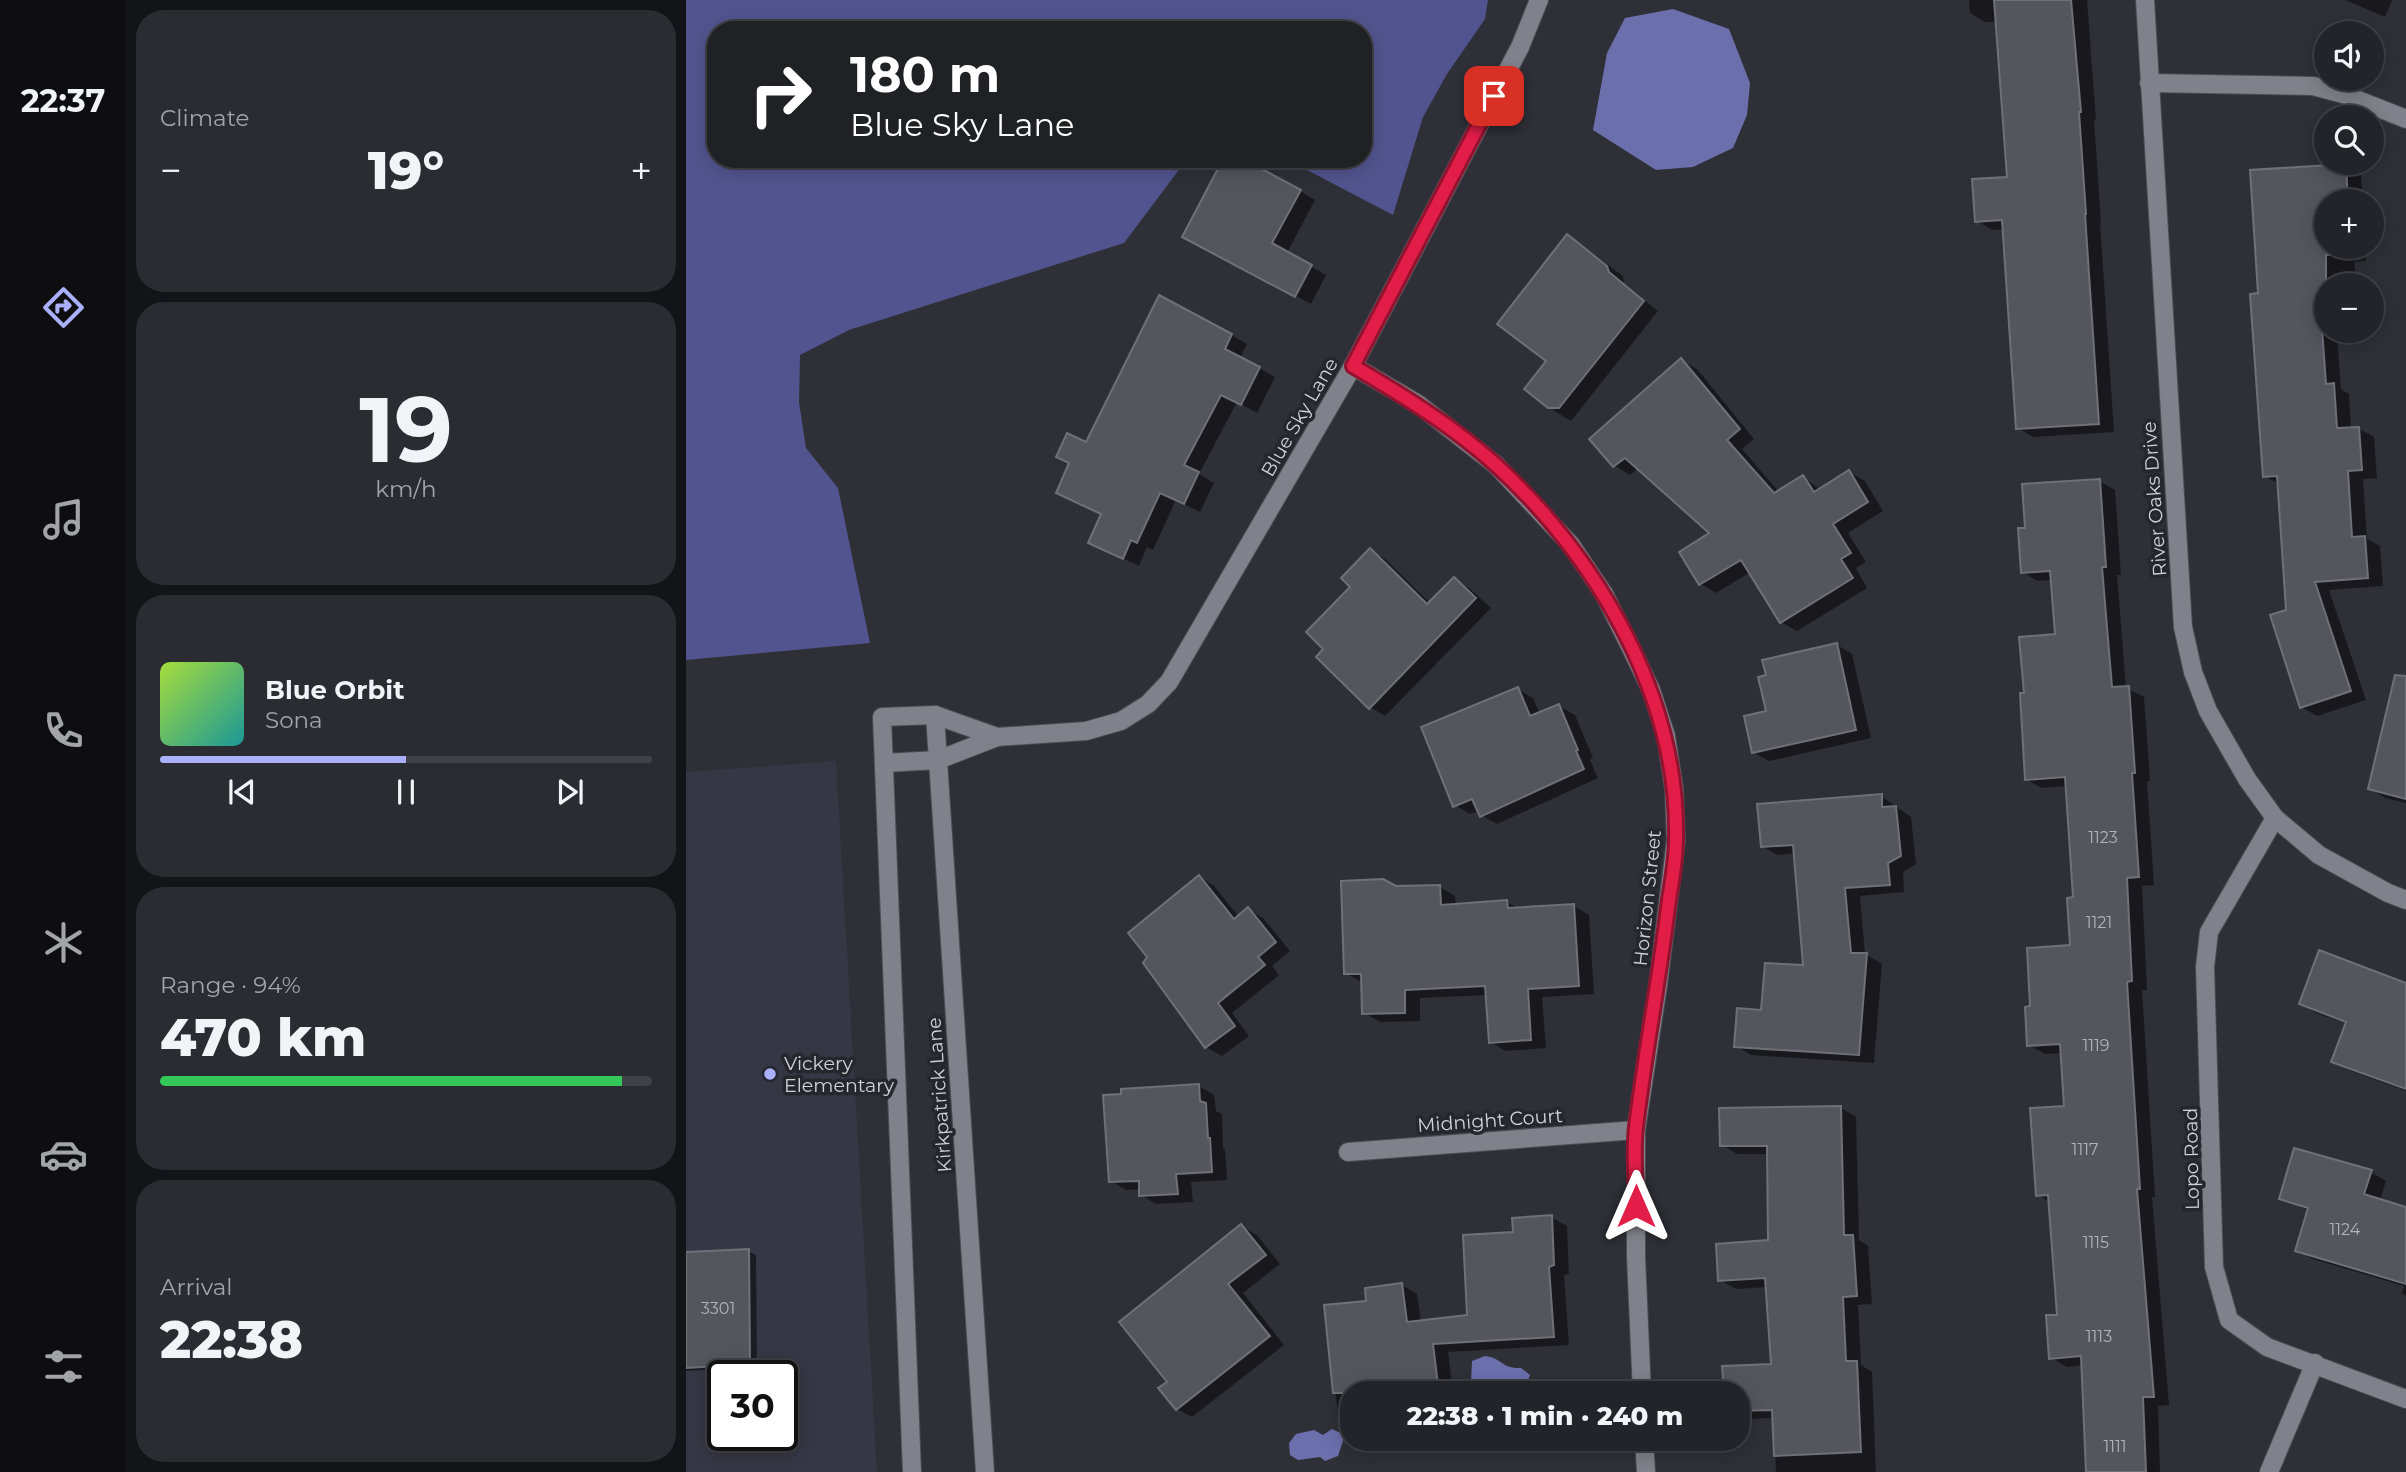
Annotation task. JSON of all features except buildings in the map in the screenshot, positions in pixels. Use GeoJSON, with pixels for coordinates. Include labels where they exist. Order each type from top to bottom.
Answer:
{"type":"FeatureCollection","features":[{"type":"Feature","properties":{"kind":"street","name":"Blue Sky Lane"},"geometry":{"type":"LineString","coordinates":[[884,763],[938,760],[997,737],[1086,731],[1121,721],[1148,704],[1169,682],[1353,366],[1520,47],[1539,0]]}},
{"type":"Feature","properties":{"kind":"street","name":"River Oaks Drive"},"geometry":{"type":"LineString","coordinates":[[2145,0],[2183,627],[2193,672],[2208,711],[2247,779],[2275,818],[2319,855],[2406,900]]}},
{"type":"Feature","properties":{"kind":"street"},"geometry":{"type":"LineString","coordinates":[[2149,83],[2313,86],[2343,94],[2406,119]]}},
{"type":"Feature","properties":{"kind":"street","name":"Horizon Street"},"geometry":{"type":"LineString","coordinates":[[1353,366],[1418,404],[1496,465],[1571,545],[1604,594],[1651,690],[1666,736],[1674,789],[1676,840],[1636,1130],[1636,1257],[1641,1381]]}},
{"type":"Feature","properties":{"kind":"street","name":"Blue Sky Lane"},"geometry":{"type":"LineString","coordinates":[[934,715],[997,737]]}},
{"type":"Feature","properties":{"kind":"street","name":"Kirkpatrick Lane"},"geometry":{"type":"LineString","coordinates":[[912,1472],[882,717],[934,715],[985,1472]]}},
{"type":"Feature","properties":{"kind":"street","name":"Lopo Road"},"geometry":{"type":"LineString","coordinates":[[2275,818],[2208,932],[2204,967],[2214,1267],[2229,1320],[2267,1347],[2406,1399]]}},
{"type":"Feature","properties":{"kind":"street","name":"Midnight Court"},"geometry":{"type":"LineString","coordinates":[[1348,1152],[1636,1130]]}},
{"type":"Feature","properties":{"kind":"street"},"geometry":{"type":"LineString","coordinates":[[2269,1472],[2315,1363]]}},
{"type":"Feature","properties":{"kind":"street"},"geometry":{"type":"LineString","coordinates":[[1645,1451],[1646,1472]]}},
{"type":"Feature","properties":{"kind":"shaded area"},"geometry":{"type":"Polygon","coordinates":[[[686,0],[1488,0],[1485,19],[1447,74],[1423,117],[1393,215],[1303,168],[1372,168],[1372,21],[707,21],[707,168],[1180,168],[1124,243],[849,330],[800,355],[799,402],[806,448],[838,488],[870,643],[686,660],[686,0]]]}},
{"type":"Feature","properties":{"kind":"shaded area"},"geometry":{"type":"Polygon","coordinates":[[[1673,9],[1729,29],[1750,83],[1747,115],[1733,148],[1693,167],[1656,170],[1593,130],[1607,53],[1625,18],[1673,9]]]}},
{"type":"Feature","properties":{"kind":"shaded area","name":"Vickery Elementary"},"geometry":{"type":"Polygon","coordinates":[[[836,761],[877,1472],[686,1472],[686,772],[836,761]]]}},
{"type":"Feature","properties":{"kind":"shaded area"},"geometry":{"type":"Polygon","coordinates":[[[1485,1356],[1509,1367],[1521,1368],[1530,1375],[1528,1381],[1471,1381],[1472,1361],[1485,1356]]]}},
{"type":"Feature","properties":{"kind":"shaded area"},"geometry":{"type":"Polygon","coordinates":[[[1332,1429],[1340,1433],[1338,1456],[1325,1461],[1320,1457],[1298,1460],[1290,1455],[1289,1443],[1296,1434],[1314,1430],[1323,1435],[1332,1429]]]}},
{"type":"Feature","properties":{"kind":"place","name":"Vickery Elementary"},"geometry":{"type":"Point","coordinates":[770,1074]}},
{"type":"Feature","properties":{"kind":"route"},"geometry":{"type":"LineString","coordinates":[[1494,96],[1353,366],[1418,404],[1496,465],[1571,545],[1604,594],[1651,690],[1666,736],[1674,789],[1676,840],[1636,1130],[1636,1206]]}}]}
